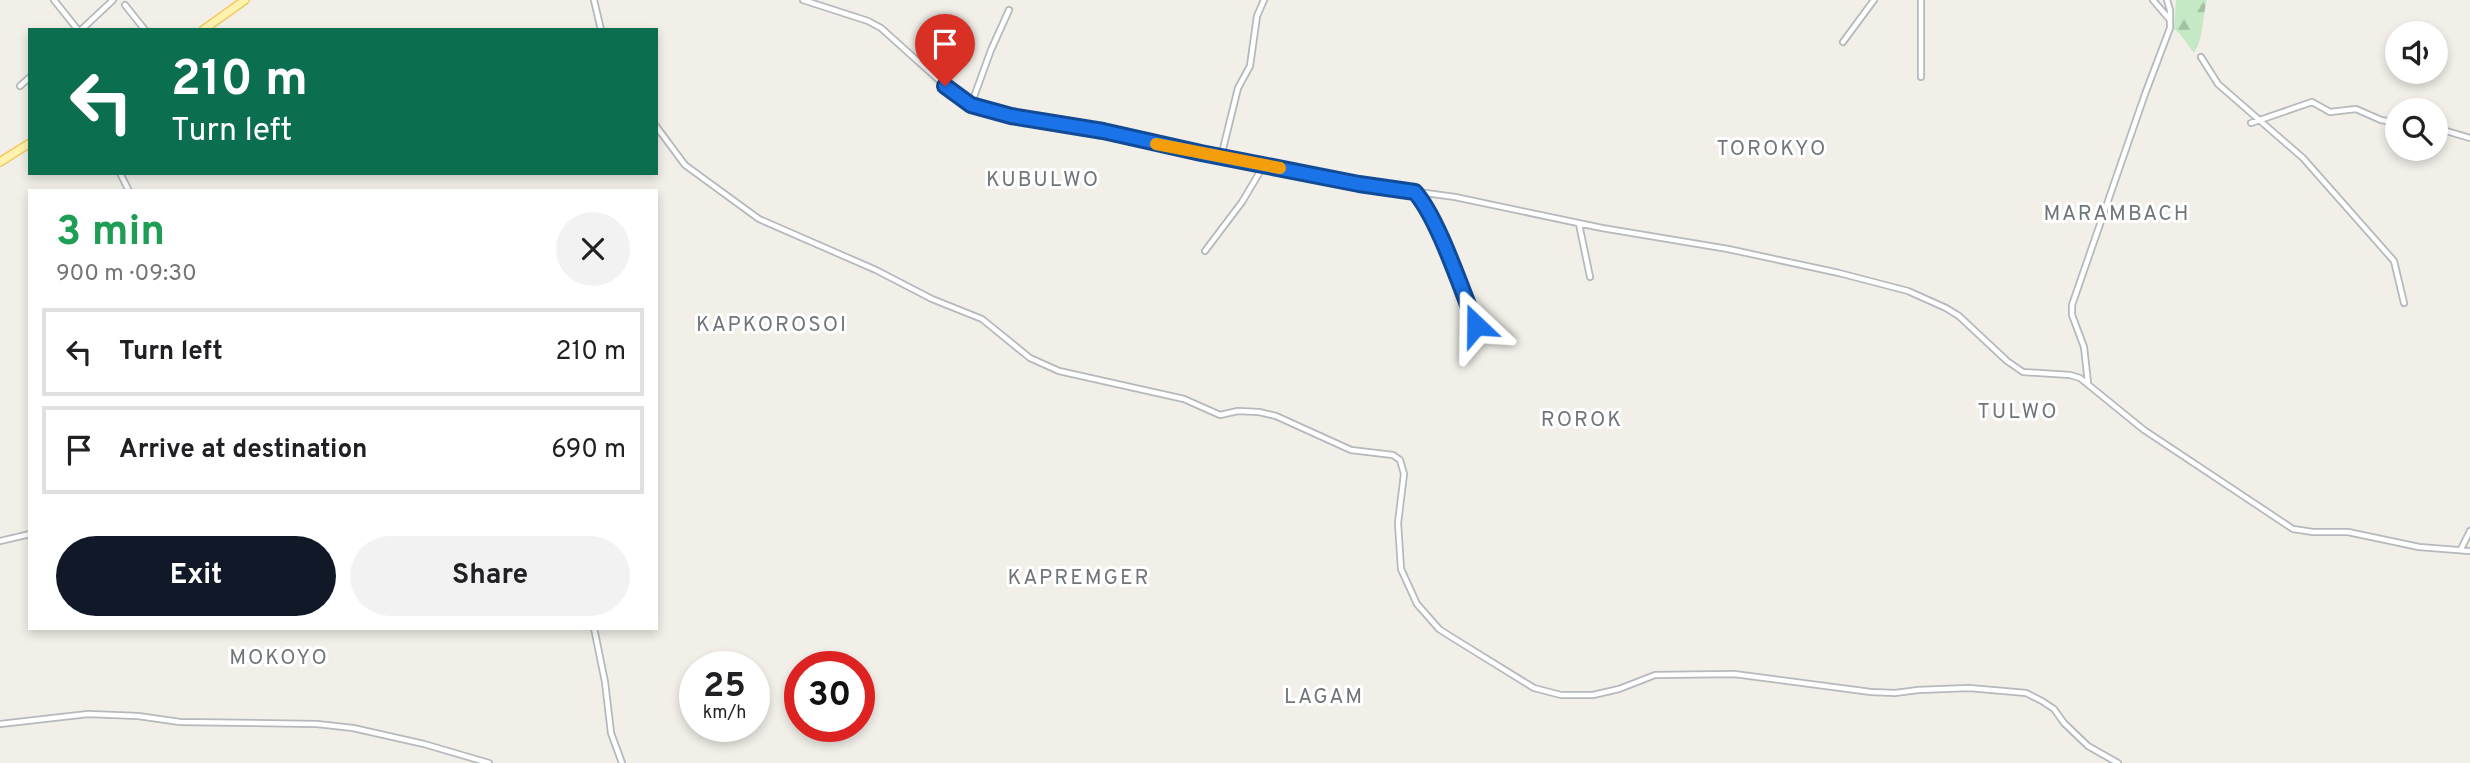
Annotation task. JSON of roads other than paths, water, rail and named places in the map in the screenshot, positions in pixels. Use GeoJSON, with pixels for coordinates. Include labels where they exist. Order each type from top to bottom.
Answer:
{"type":"FeatureCollection","features":[{"type":"Feature","properties":{"kind":"main road"},"geometry":{"type":"LineString","coordinates":[[205,28],[245,0]]}},
{"type":"Feature","properties":{"kind":"main road"},"geometry":{"type":"LineString","coordinates":[[0,162],[28,144]]}},
{"type":"Feature","properties":{"kind":"street"},"geometry":{"type":"LineString","coordinates":[[54,0],[78,28]]}},
{"type":"Feature","properties":{"kind":"street"},"geometry":{"type":"LineString","coordinates":[[82,28],[113,0]]}},
{"type":"Feature","properties":{"kind":"street"},"geometry":{"type":"LineString","coordinates":[[593,0],[600,28]]}},
{"type":"Feature","properties":{"kind":"street"},"geometry":{"type":"LineString","coordinates":[[803,0],[881,27],[945,86],[971,105],[1035,121],[1103,131],[1359,184],[1455,197],[1579,224],[1728,249],[1908,291],[1959,316],[2007,361],[2023,372],[2070,375],[2088,384],[2144,430],[2293,529],[2347,533],[2437,550],[2470,551]]}},
{"type":"Feature","properties":{"kind":"street"},"geometry":{"type":"LineString","coordinates":[[1221,157],[1238,88],[1250,66],[1256,16],[1264,0]]}},
{"type":"Feature","properties":{"kind":"street"},"geometry":{"type":"LineString","coordinates":[[1843,42],[1874,0]]}},
{"type":"Feature","properties":{"kind":"street"},"geometry":{"type":"LineString","coordinates":[[1921,0],[1921,77]]}},
{"type":"Feature","properties":{"kind":"street"},"geometry":{"type":"LineString","coordinates":[[2153,0],[2171,21]]}},
{"type":"Feature","properties":{"kind":"street"},"geometry":{"type":"LineString","coordinates":[[2088,384],[2084,347],[2072,315],[2072,305],[2171,21],[2167,0]]}},
{"type":"Feature","properties":{"kind":"street"},"geometry":{"type":"LineString","coordinates":[[125,5],[143,28]]}},
{"type":"Feature","properties":{"kind":"street"},"geometry":{"type":"LineString","coordinates":[[971,105],[1009,10]]}},
{"type":"Feature","properties":{"kind":"street"},"geometry":{"type":"LineString","coordinates":[[2201,57],[2218,84],[2303,158],[2394,261],[2404,303]]}},
{"type":"Feature","properties":{"kind":"street"},"geometry":{"type":"LineString","coordinates":[[20,86],[28,79]]}},
{"type":"Feature","properties":{"kind":"street"},"geometry":{"type":"LineString","coordinates":[[2250,123],[2312,102],[2330,112],[2356,109],[2385,121]]}},
{"type":"Feature","properties":{"kind":"street"},"geometry":{"type":"LineString","coordinates":[[658,128],[685,165],[750,213],[876,270],[942,304],[982,318],[1030,358],[1046,366],[1086,378],[1184,399],[1220,415],[1238,411],[1259,412],[1328,438],[1351,450],[1392,455],[1400,460],[1404,474],[1398,507],[1401,569],[1417,604],[1446,634],[1534,688],[1561,695],[1593,695],[1654,676],[1723,674],[1871,692],[1969,688],[2015,692],[2026,694],[2054,709],[2064,723],[2088,746],[2118,763]]}},
{"type":"Feature","properties":{"kind":"street"},"geometry":{"type":"LineString","coordinates":[[2448,132],[2470,138]]}},
{"type":"Feature","properties":{"kind":"street"},"geometry":{"type":"LineString","coordinates":[[1205,251],[1242,202],[1264,165]]}},
{"type":"Feature","properties":{"kind":"street"},"geometry":{"type":"LineString","coordinates":[[1415,192],[1438,234],[1476,325]]}},
{"type":"Feature","properties":{"kind":"street"},"geometry":{"type":"LineString","coordinates":[[1579,224],[1590,277]]}},
{"type":"Feature","properties":{"kind":"street"},"geometry":{"type":"LineString","coordinates":[[2460,549],[2470,531]]}},
{"type":"Feature","properties":{"kind":"street"},"geometry":{"type":"LineString","coordinates":[[0,541],[28,534]]}},
{"type":"Feature","properties":{"kind":"street"},"geometry":{"type":"LineString","coordinates":[[594,630],[605,682],[611,733],[622,763]]}},
{"type":"Feature","properties":{"kind":"street"},"geometry":{"type":"LineString","coordinates":[[0,724],[88,714],[138,716],[180,722],[317,724],[353,728],[424,744],[488,763]]}},
{"type":"Feature","properties":{"kind":"district","name":"TOROKYO"},"geometry":{"type":"Point","coordinates":[1772,148]}},
{"type":"Feature","properties":{"kind":"district","name":"KUBULWO"},"geometry":{"type":"Point","coordinates":[1043,179]}},
{"type":"Feature","properties":{"kind":"district","name":"MARAMBACH"},"geometry":{"type":"Point","coordinates":[2117,213]}},
{"type":"Feature","properties":{"kind":"district","name":"KAPKOROSOI"},"geometry":{"type":"Point","coordinates":[772,324]}},
{"type":"Feature","properties":{"kind":"district","name":"TULWO"},"geometry":{"type":"Point","coordinates":[2018,411]}},
{"type":"Feature","properties":{"kind":"district","name":"ROROK"},"geometry":{"type":"Point","coordinates":[1582,419]}},
{"type":"Feature","properties":{"kind":"district","name":"KAPREMGER"},"geometry":{"type":"Point","coordinates":[1079,577]}},
{"type":"Feature","properties":{"kind":"district","name":"MOKOYO"},"geometry":{"type":"Point","coordinates":[279,657]}},
{"type":"Feature","properties":{"kind":"district","name":"LAGAM"},"geometry":{"type":"Point","coordinates":[1324,696]}}]}
